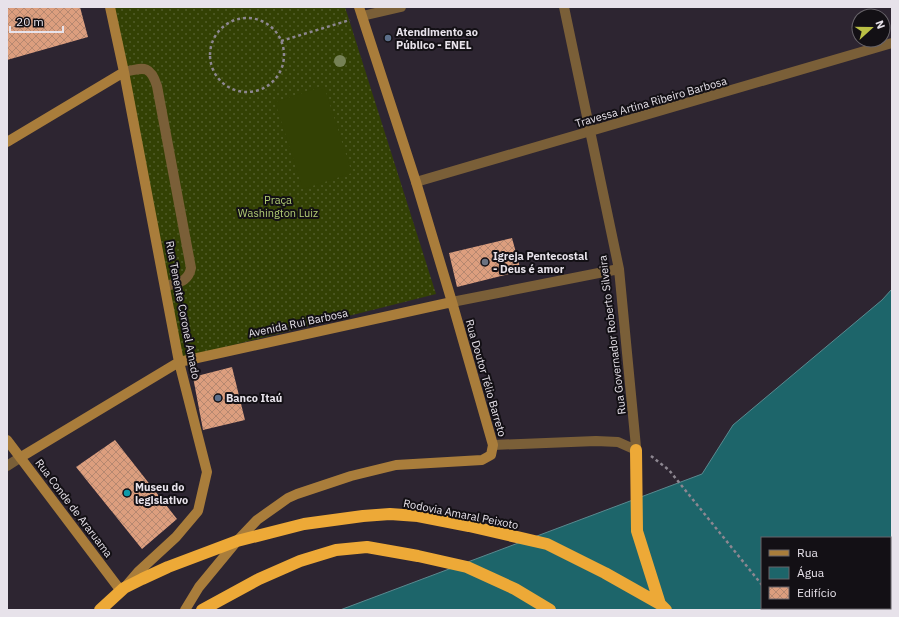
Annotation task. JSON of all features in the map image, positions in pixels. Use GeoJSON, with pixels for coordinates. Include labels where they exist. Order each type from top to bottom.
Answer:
{"type":"FeatureCollection","features":[{"type":"Feature","properties":{"kind":"highway"},"geometry":{"type":"LineString","coordinates":[[636,450],[637,531],[663,607]]}},
{"type":"Feature","properties":{"kind":"highway","name":"Rodovia Amaral Peixoto"},"geometry":{"type":"LineString","coordinates":[[100,610],[122,590],[168,567],[236,541],[304,524],[390,514],[418,516],[547,544],[605,573],[663,607]]}},
{"type":"Feature","properties":{"kind":"highway"},"geometry":{"type":"LineString","coordinates":[[202,610],[258,579],[300,561],[336,550],[367,547],[467,567],[515,589],[550,610]]}},
{"type":"Feature","properties":{"kind":"main road","name":"Rua Tenente Coronel Amado"},"geometry":{"type":"LineString","coordinates":[[110,7],[166,286],[179,362],[207,472],[198,511],[176,537],[138,572],[122,590]]}},
{"type":"Feature","properties":{"kind":"main road","name":"Rua Doutor Télio Barreto"},"geometry":{"type":"LineString","coordinates":[[185,610],[199,587],[236,541],[256,520],[288,498],[351,476],[396,465],[482,460],[491,455],[493,445],[452,302],[416,182],[360,12]]}},
{"type":"Feature","properties":{"kind":"main road"},"geometry":{"type":"LineString","coordinates":[[7,142],[124,72]]}},
{"type":"Feature","properties":{"kind":"main road","name":"Avenida Rui Barbosa"},"geometry":{"type":"LineString","coordinates":[[21,457],[179,362],[452,302]]}},
{"type":"Feature","properties":{"kind":"main road","name":"Rua Conde de Araruama"},"geometry":{"type":"LineString","coordinates":[[7,440],[122,590]]}},
{"type":"Feature","properties":{"kind":"street"},"geometry":{"type":"LineString","coordinates":[[360,12],[401,7]]}},
{"type":"Feature","properties":{"kind":"street","name":"Rua Governador Roberto Silveira"},"geometry":{"type":"LineString","coordinates":[[564,7],[589,132],[619,269],[637,445],[636,450]]}},
{"type":"Feature","properties":{"kind":"street","name":"Travessa Artina Ribeiro Barbosa"},"geometry":{"type":"LineString","coordinates":[[416,182],[892,43]]}},
{"type":"Feature","properties":{"kind":"street"},"geometry":{"type":"LineString","coordinates":[[124,72],[142,69],[148,70],[154,76],[158,93],[191,268],[190,274],[185,280],[166,286]]}},
{"type":"Feature","properties":{"kind":"street","name":"Avenida Rui Barbosa"},"geometry":{"type":"LineString","coordinates":[[452,302],[619,269]]}},
{"type":"Feature","properties":{"kind":"street"},"geometry":{"type":"LineString","coordinates":[[493,445],[596,441],[618,442],[636,450]]}},
{"type":"Feature","properties":{"kind":"street","name":"Avenida Rui Barbosa"},"geometry":{"type":"LineString","coordinates":[[7,466],[21,457]]}},
{"type":"Feature","properties":{"kind":"path"},"geometry":{"type":"LineString","coordinates":[[281,41],[360,12]]}},
{"type":"Feature","properties":{"kind":"path"},"geometry":{"type":"LineString","coordinates":[[242,19],[258,20],[268,25],[276,32],[281,41],[284,51],[284,62],[281,72],[275,80],[266,87],[257,91],[237,91],[225,84],[216,74],[212,65],[212,47],[215,38],[226,25],[233,21],[242,19]]}},
{"type":"Feature","properties":{"kind":"path"},"geometry":{"type":"LineString","coordinates":[[669,470],[761,584]]}},
{"type":"Feature","properties":{"kind":"green space","name":"Praça Washington Luiz"},"geometry":{"type":"Polygon","coordinates":[[[112,7],[345,7],[436,294],[182,358],[112,7]]]}},
{"type":"Feature","properties":{"kind":"green space"},"geometry":{"type":"Polygon","coordinates":[[[324,86],[352,173],[303,189],[275,102],[324,86]]]}},
{"type":"Feature","properties":{"kind":"water"},"geometry":{"type":"Polygon","coordinates":[[[892,289],[892,610],[340,610],[702,474],[733,425],[882,300],[892,289]]]}},
{"type":"Feature","properties":{"kind":"building"},"geometry":{"type":"Polygon","coordinates":[[[7,7],[80,7],[88,37],[7,60],[7,7]]]}},
{"type":"Feature","properties":{"kind":"building","name":"Igreja Pentecostal - Deus é amor"},"geometry":{"type":"Polygon","coordinates":[[[512,238],[521,271],[457,287],[449,253],[512,238]]]}},
{"type":"Feature","properties":{"kind":"building","name":"Banco Itaú"},"geometry":{"type":"Polygon","coordinates":[[[232,367],[245,420],[203,430],[193,377],[232,367]]]}},
{"type":"Feature","properties":{"kind":"building","name":"Museu do legislativo"},"geometry":{"type":"Polygon","coordinates":[[[115,440],[177,519],[142,549],[76,467],[115,440]]]}},
{"type":"Feature","properties":{"kind":"place","name":"Atendimento ao Público - ENEL"},"geometry":{"type":"Point","coordinates":[388,38]}},
{"type":"Feature","properties":{"kind":"place","name":"Igreja Pentecostal - Deus é amor"},"geometry":{"type":"Point","coordinates":[485,262]}},
{"type":"Feature","properties":{"kind":"place","name":"Banco Itaú"},"geometry":{"type":"Point","coordinates":[218,398]}},
{"type":"Feature","properties":{"kind":"place","name":"Museu do legislativo"},"geometry":{"type":"Point","coordinates":[127,493]}}]}
